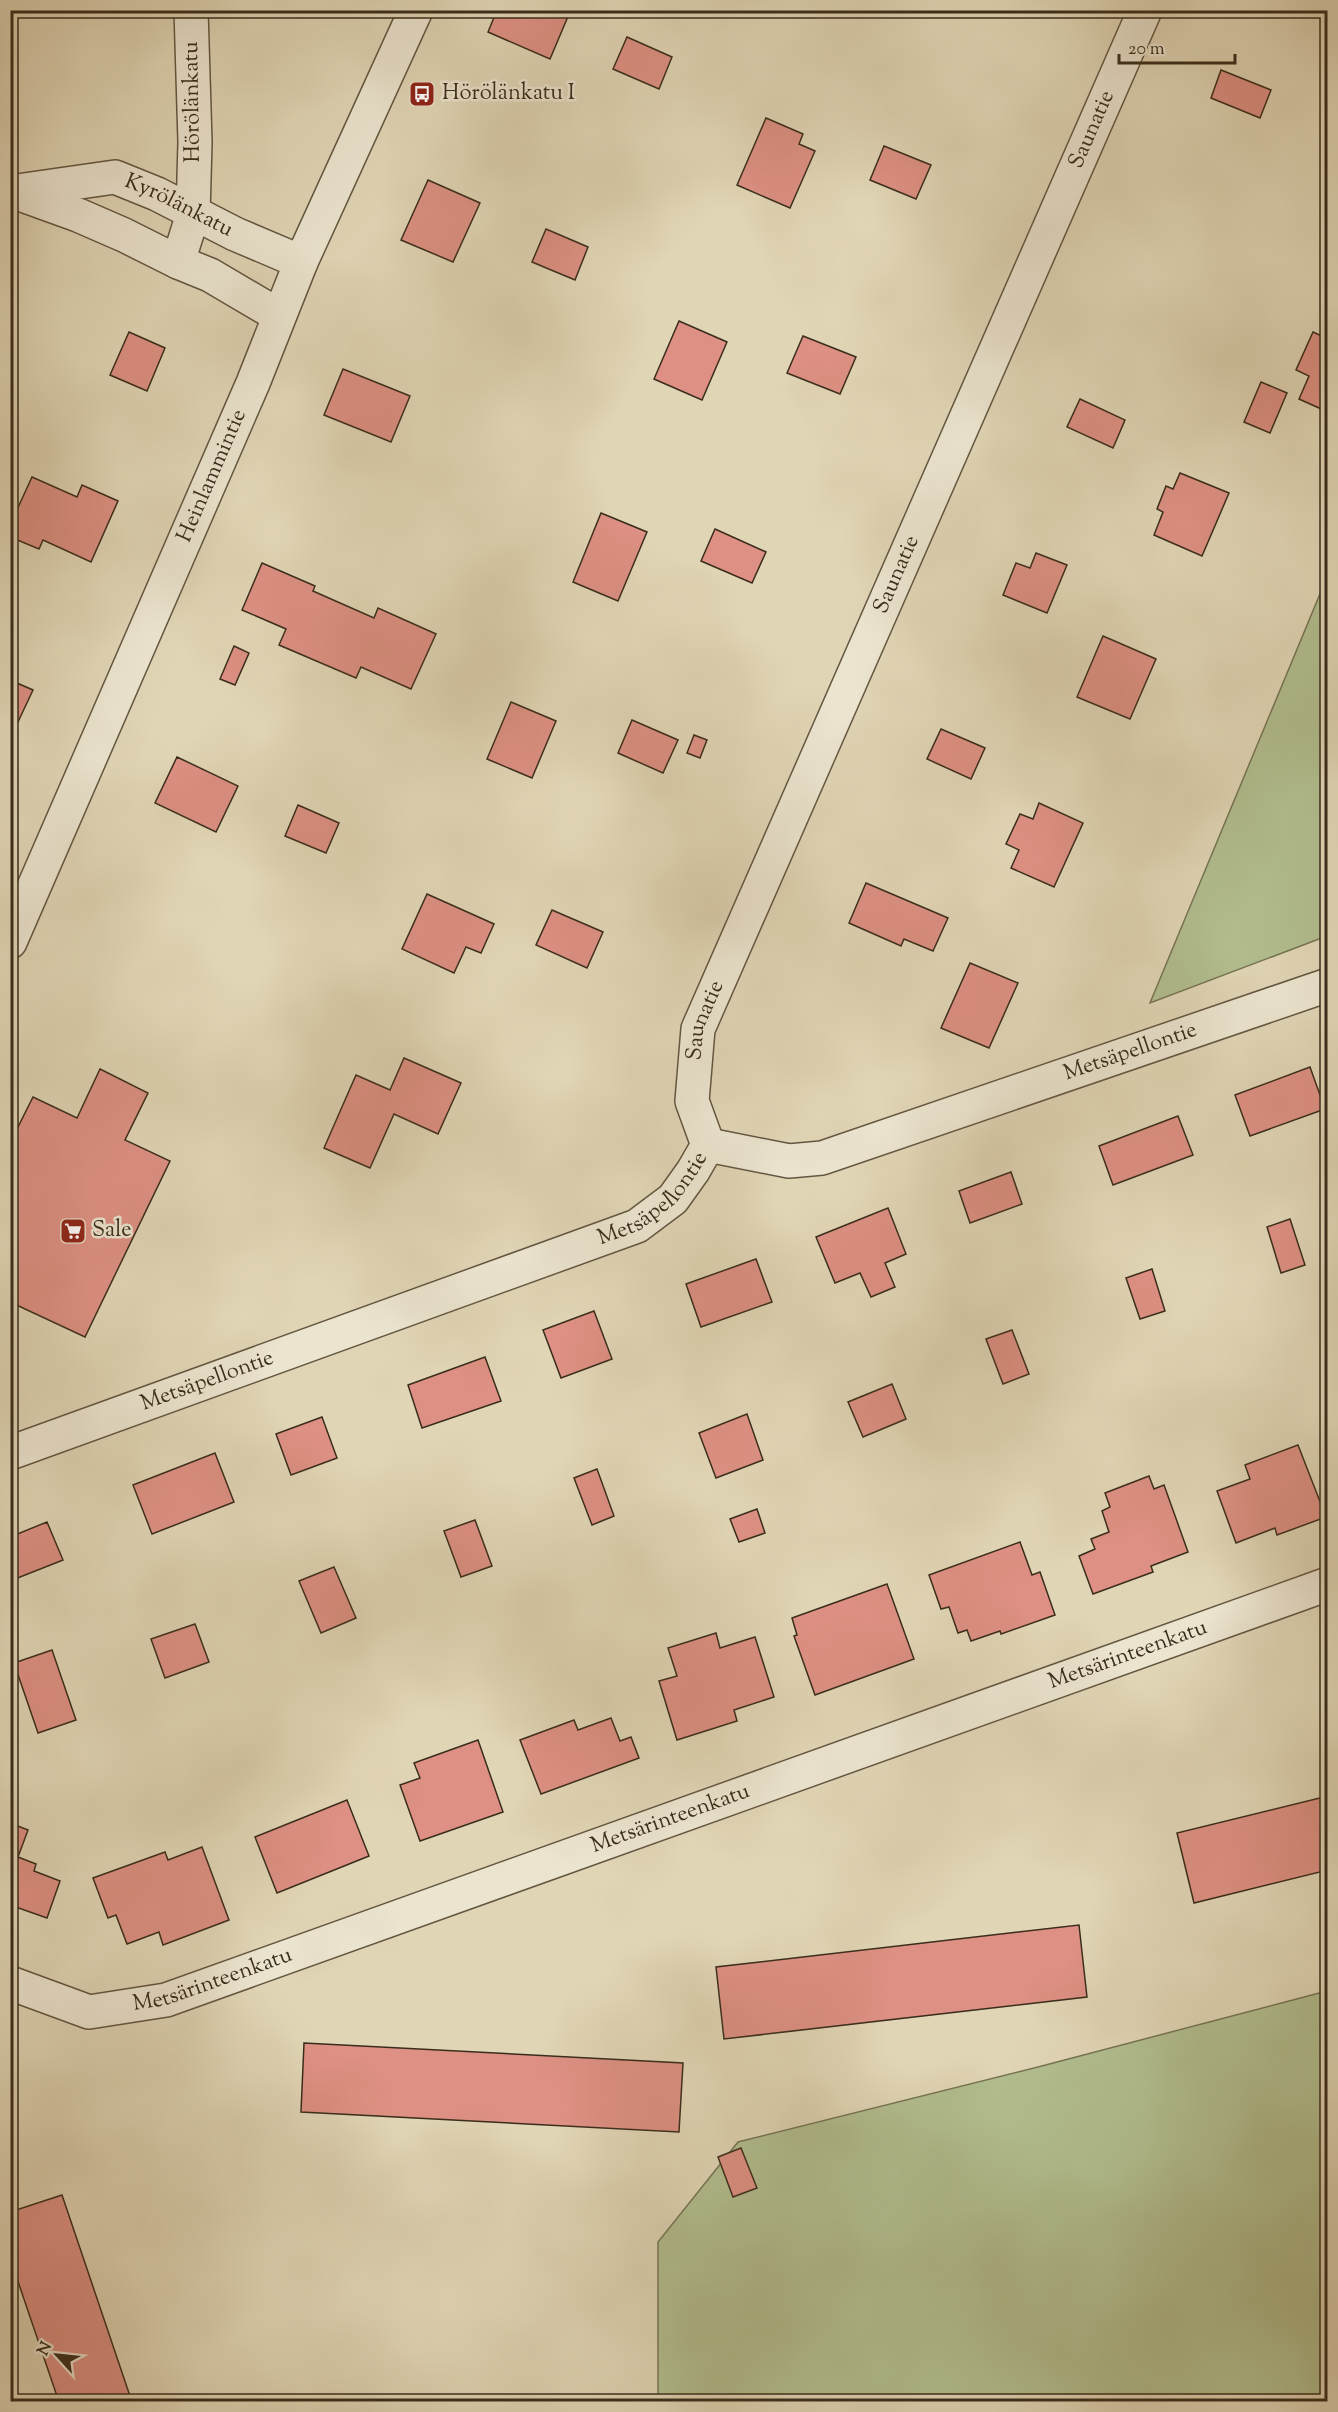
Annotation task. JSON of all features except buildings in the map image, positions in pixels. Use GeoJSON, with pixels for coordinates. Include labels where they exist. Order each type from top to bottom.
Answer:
{"type":"FeatureCollection","features":[{"type":"Feature","properties":{"kind":"street","name":"Hörölänkatu"},"geometry":{"type":"LineString","coordinates":[[178,262],[194,214],[195,142],[190,10]]}},
{"type":"Feature","properties":{"kind":"street","name":"Heinlammintie"},"geometry":{"type":"LineString","coordinates":[[10,942],[253,383],[301,262],[416,10]]}},
{"type":"Feature","properties":{"kind":"street","name":"Saunatie"},"geometry":{"type":"LineString","coordinates":[[708,1145],[692,1101],[698,1029],[1144,10]]}},
{"type":"Feature","properties":{"kind":"street","name":"Kyrölänkatu"},"geometry":{"type":"LineString","coordinates":[[12,192],[115,177],[157,194],[194,214],[301,262]]}},
{"type":"Feature","properties":{"kind":"street","name":"Kyrölänkatu"},"geometry":{"type":"LineString","coordinates":[[12,192],[78,214],[210,275],[279,315]]}},
{"type":"Feature","properties":{"kind":"street","name":"Metsäpellontie"},"geometry":{"type":"LineString","coordinates":[[10,1453],[637,1226],[673,1199],[708,1145],[789,1161],[822,1158],[1328,985]]}},
{"type":"Feature","properties":{"kind":"street","name":"Metsärinteenkatu"},"geometry":{"type":"LineString","coordinates":[[10,1983],[89,2012],[166,2000],[1328,1584]]}},
{"type":"Feature","properties":{"kind":"green space"},"geometry":{"type":"Polygon","coordinates":[[[1327,577],[1327,936],[1150,1003],[1327,577]]]}},
{"type":"Feature","properties":{"kind":"green space"},"geometry":{"type":"Polygon","coordinates":[[[1327,1991],[1327,2401],[658,2401],[658,2242],[738,2142],[1038,2067],[1327,1991]]]}},
{"type":"Feature","properties":{"kind":"place","name":"Hörölänkatu I"},"geometry":{"type":"Point","coordinates":[422,94]}},
{"type":"Feature","properties":{"kind":"place","name":"Sale"},"geometry":{"type":"Point","coordinates":[73,1231]}}]}
